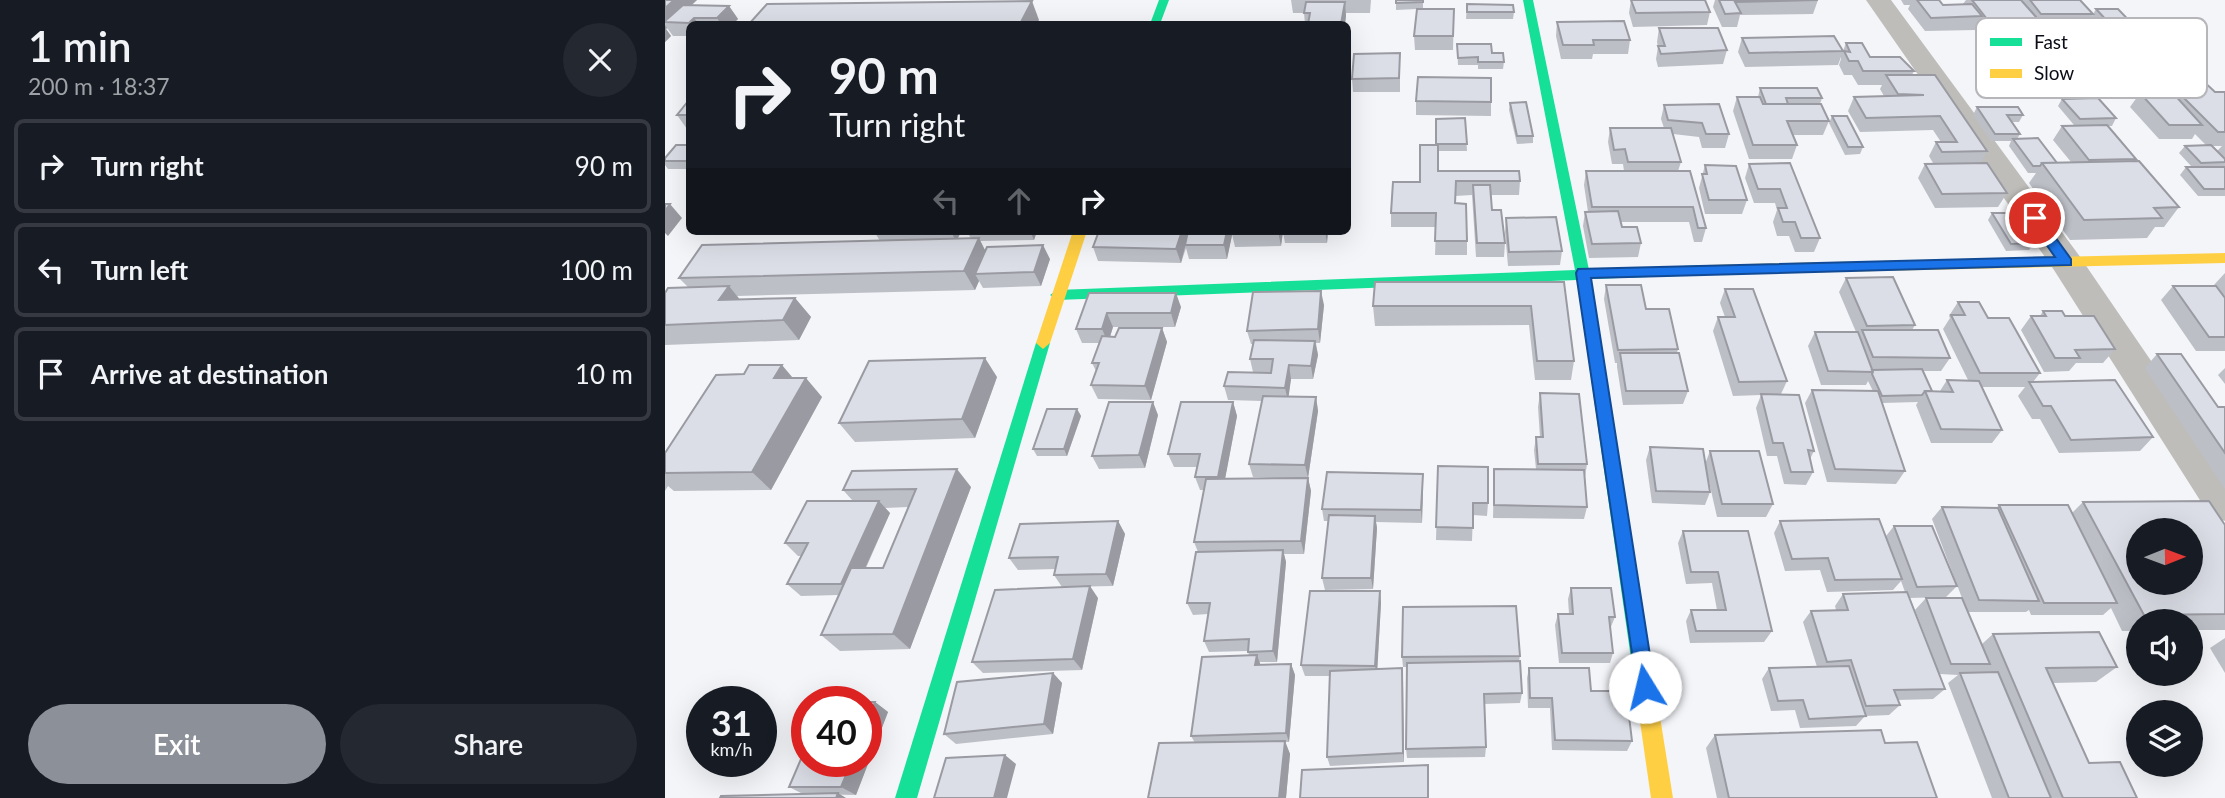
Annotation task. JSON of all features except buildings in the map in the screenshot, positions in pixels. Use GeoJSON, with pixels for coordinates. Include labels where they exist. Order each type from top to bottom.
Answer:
{"type":"FeatureCollection","features":[{"type":"Feature","properties":{"kind":"street"},"geometry":{"type":"LineString","coordinates":[[1156,21],[1164,0]]}},
{"type":"Feature","properties":{"kind":"street"},"geometry":{"type":"LineString","coordinates":[[1528,0],[1583,273],[1662,798]]}},
{"type":"Feature","properties":{"kind":"street"},"geometry":{"type":"LineString","coordinates":[[1878,0],[2066,262],[2225,503]]}},
{"type":"Feature","properties":{"kind":"street"},"geometry":{"type":"LineString","coordinates":[[906,798],[1058,295],[1079,235]]}},
{"type":"Feature","properties":{"kind":"street"},"geometry":{"type":"LineString","coordinates":[[1058,295],[1583,273],[2225,258]]}},
{"type":"Feature","properties":{"kind":"traffic: fast"},"geometry":{"type":"LineString","coordinates":[[1156,21],[1164,0]]}},
{"type":"Feature","properties":{"kind":"traffic: fast"},"geometry":{"type":"LineString","coordinates":[[1528,0],[1583,273],[1643,673]]}},
{"type":"Feature","properties":{"kind":"traffic: fast"},"geometry":{"type":"LineString","coordinates":[[1057,295],[1707,270]]}},
{"type":"Feature","properties":{"kind":"traffic: fast"},"geometry":{"type":"LineString","coordinates":[[906,798],[1043,343]]}},
{"type":"Feature","properties":{"kind":"traffic: slow"},"geometry":{"type":"LineString","coordinates":[[1043,343],[1079,235]]}},
{"type":"Feature","properties":{"kind":"traffic: slow"},"geometry":{"type":"LineString","coordinates":[[1707,270],[2225,258]]}},
{"type":"Feature","properties":{"kind":"traffic: slow"},"geometry":{"type":"LineString","coordinates":[[1643,673],[1662,798]]}},
{"type":"Feature","properties":{"kind":"route"},"geometry":{"type":"LineString","coordinates":[[1645,687],[1583,273],[2066,262],[2035,218]]}}]}
